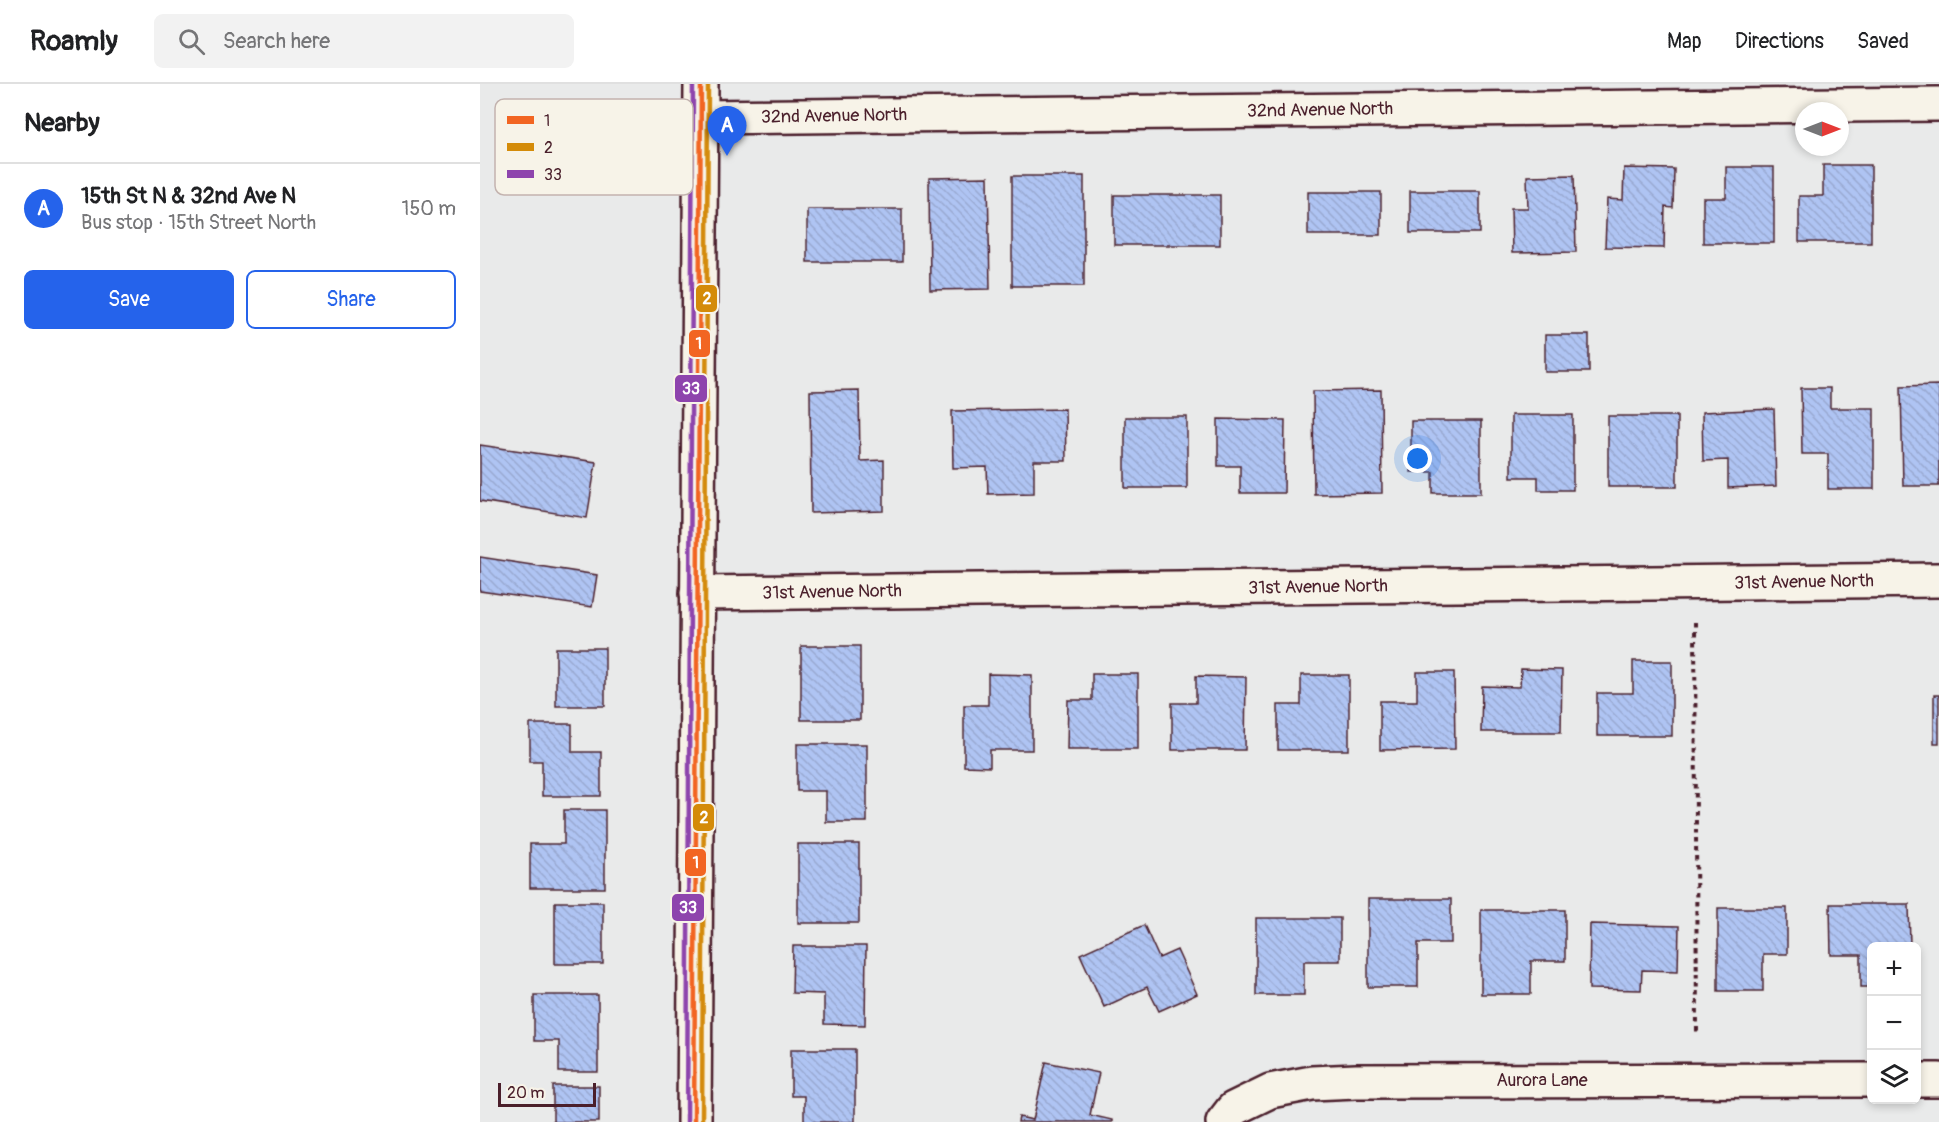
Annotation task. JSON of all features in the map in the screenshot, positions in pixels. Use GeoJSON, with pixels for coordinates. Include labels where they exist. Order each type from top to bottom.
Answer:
{"type":"FeatureCollection","features":[{"type":"Feature","properties":{"kind":"street"},"geometry":{"type":"LineString","coordinates":[[694,1122],[701,84]]}},
{"type":"Feature","properties":{"kind":"street","name":"32nd Avenue North"},"geometry":{"type":"LineString","coordinates":[[701,117],[1939,104]]}},
{"type":"Feature","properties":{"kind":"street","name":"31st Avenue North"},"geometry":{"type":"LineString","coordinates":[[698,593],[1939,580]]}},
{"type":"Feature","properties":{"kind":"street","name":"Aurora Lane"},"geometry":{"type":"LineString","coordinates":[[1224,1122],[1233,1109],[1270,1091],[1312,1083],[1867,1080]]}},
{"type":"Feature","properties":{"kind":"street"},"geometry":{"type":"LineString","coordinates":[[1921,1080],[1939,1080]]}},
{"type":"Feature","properties":{"kind":"path"},"geometry":{"type":"LineString","coordinates":[[1695,622],[1697,1035]]}},
{"type":"Feature","properties":{"kind":"building"},"geometry":{"type":"Polygon","coordinates":[[[1823,165],[1871,165],[1871,242],[1799,242],[1799,196],[1823,196],[1823,165]]]}},
{"type":"Feature","properties":{"kind":"building"},"geometry":{"type":"Polygon","coordinates":[[[1726,167],[1774,167],[1774,243],[1703,243],[1703,198],[1726,198],[1726,167]]]}},
{"type":"Feature","properties":{"kind":"building"},"geometry":{"type":"Polygon","coordinates":[[[1624,168],[1674,169],[1673,208],[1665,207],[1664,248],[1605,247],[1607,199],[1623,200],[1624,168]]]}},
{"type":"Feature","properties":{"kind":"building"},"geometry":{"type":"Polygon","coordinates":[[[1574,175],[1576,252],[1512,253],[1511,208],[1528,208],[1527,176],[1574,175]]]}},
{"type":"Feature","properties":{"kind":"building"},"geometry":{"type":"Polygon","coordinates":[[[1012,176],[1084,176],[1084,286],[1012,286],[1012,176]]]}},
{"type":"Feature","properties":{"kind":"building"},"geometry":{"type":"Polygon","coordinates":[[[988,177],[990,289],[930,290],[929,178],[988,177]]]}},
{"type":"Feature","properties":{"kind":"building"},"geometry":{"type":"Polygon","coordinates":[[[1410,191],[1480,191],[1480,233],[1410,233],[1410,191]]]}},
{"type":"Feature","properties":{"kind":"building"},"geometry":{"type":"Polygon","coordinates":[[[1308,192],[1381,192],[1381,235],[1308,235],[1308,192]]]}},
{"type":"Feature","properties":{"kind":"building"},"geometry":{"type":"Polygon","coordinates":[[[1114,195],[1220,195],[1220,245],[1114,245],[1114,195]]]}},
{"type":"Feature","properties":{"kind":"building"},"geometry":{"type":"Polygon","coordinates":[[[807,209],[902,209],[902,262],[807,262],[807,209]]]}},
{"type":"Feature","properties":{"kind":"building"},"geometry":{"type":"Polygon","coordinates":[[[1545,335],[1589,335],[1589,372],[1545,372],[1545,335]]]}},
{"type":"Feature","properties":{"kind":"building"},"geometry":{"type":"Polygon","coordinates":[[[1939,385],[1939,486],[1903,486],[1901,386],[1939,385]]]}},
{"type":"Feature","properties":{"kind":"building"},"geometry":{"type":"Polygon","coordinates":[[[1801,388],[1830,388],[1830,408],[1874,408],[1874,489],[1828,489],[1828,454],[1802,454],[1801,388]]]}},
{"type":"Feature","properties":{"kind":"building"},"geometry":{"type":"Polygon","coordinates":[[[859,390],[860,461],[884,460],[884,511],[811,513],[810,391],[859,390]]]}},
{"type":"Feature","properties":{"kind":"building"},"geometry":{"type":"Polygon","coordinates":[[[1381,390],[1382,493],[1314,494],[1313,391],[1381,390]]]}},
{"type":"Feature","properties":{"kind":"building"},"geometry":{"type":"Polygon","coordinates":[[[1065,409],[1066,461],[1034,461],[1034,493],[988,494],[987,467],[953,468],[952,411],[1065,409]]]}},
{"type":"Feature","properties":{"kind":"building"},"geometry":{"type":"Polygon","coordinates":[[[1774,409],[1776,486],[1728,488],[1728,460],[1703,461],[1702,412],[1774,409]]]}},
{"type":"Feature","properties":{"kind":"building"},"geometry":{"type":"Polygon","coordinates":[[[1511,415],[1573,415],[1573,490],[1538,490],[1538,477],[1511,477],[1511,415]]]}},
{"type":"Feature","properties":{"kind":"building"},"geometry":{"type":"Polygon","coordinates":[[[1608,416],[1677,416],[1677,487],[1608,487],[1608,416]]]}},
{"type":"Feature","properties":{"kind":"building"},"geometry":{"type":"Polygon","coordinates":[[[1125,417],[1187,417],[1187,488],[1125,488],[1125,417]]]}},
{"type":"Feature","properties":{"kind":"building"},"geometry":{"type":"Polygon","coordinates":[[[1218,419],[1285,420],[1284,493],[1240,493],[1240,466],[1218,466],[1218,419]]]}},
{"type":"Feature","properties":{"kind":"building"},"geometry":{"type":"Polygon","coordinates":[[[1411,421],[1481,421],[1481,493],[1433,493],[1433,472],[1411,472],[1411,421]]]}},
{"type":"Feature","properties":{"kind":"building"},"geometry":{"type":"Polygon","coordinates":[[[480,445],[596,462],[587,518],[480,501],[480,445]]]}},
{"type":"Feature","properties":{"kind":"building"},"geometry":{"type":"Polygon","coordinates":[[[480,557],[597,575],[592,607],[480,591],[480,557]]]}},
{"type":"Feature","properties":{"kind":"building"},"geometry":{"type":"Polygon","coordinates":[[[801,646],[860,646],[860,720],[801,720],[801,646]]]}},
{"type":"Feature","properties":{"kind":"building"},"geometry":{"type":"Polygon","coordinates":[[[556,648],[605,648],[605,706],[556,706],[556,648]]]}},
{"type":"Feature","properties":{"kind":"building"},"geometry":{"type":"Polygon","coordinates":[[[1633,661],[1672,661],[1672,736],[1597,736],[1597,693],[1633,693],[1633,661]]]}},
{"type":"Feature","properties":{"kind":"building"},"geometry":{"type":"Polygon","coordinates":[[[1521,669],[1562,670],[1561,732],[1481,732],[1482,686],[1520,687],[1521,669]]]}},
{"type":"Feature","properties":{"kind":"building"},"geometry":{"type":"Polygon","coordinates":[[[1417,672],[1454,672],[1455,749],[1380,750],[1380,701],[1417,701],[1417,672]]]}},
{"type":"Feature","properties":{"kind":"building"},"geometry":{"type":"Polygon","coordinates":[[[988,674],[1032,675],[1032,750],[990,750],[990,767],[964,766],[964,705],[988,705],[988,674]]]}},
{"type":"Feature","properties":{"kind":"building"},"geometry":{"type":"Polygon","coordinates":[[[1092,674],[1138,674],[1138,749],[1067,749],[1068,700],[1092,700],[1092,674]]]}},
{"type":"Feature","properties":{"kind":"building"},"geometry":{"type":"Polygon","coordinates":[[[1301,675],[1349,675],[1349,750],[1278,750],[1278,705],[1301,705],[1301,675]]]}},
{"type":"Feature","properties":{"kind":"building"},"geometry":{"type":"Polygon","coordinates":[[[1196,676],[1246,677],[1245,750],[1172,750],[1172,703],[1196,703],[1196,676]]]}},
{"type":"Feature","properties":{"kind":"building"},"geometry":{"type":"Polygon","coordinates":[[[1934,695],[1939,695],[1939,743],[1934,743],[1934,695]]]}},
{"type":"Feature","properties":{"kind":"building"},"geometry":{"type":"Polygon","coordinates":[[[530,724],[572,724],[572,752],[601,752],[601,796],[542,796],[542,761],[530,761],[530,724]]]}},
{"type":"Feature","properties":{"kind":"building"},"geometry":{"type":"Polygon","coordinates":[[[797,744],[867,744],[867,822],[826,822],[826,791],[797,791],[797,744]]]}},
{"type":"Feature","properties":{"kind":"building"},"geometry":{"type":"Polygon","coordinates":[[[564,810],[605,810],[605,888],[530,888],[530,844],[564,844],[564,810]]]}},
{"type":"Feature","properties":{"kind":"building"},"geometry":{"type":"Polygon","coordinates":[[[798,844],[859,844],[859,923],[798,923],[798,844]]]}},
{"type":"Feature","properties":{"kind":"building"},"geometry":{"type":"Polygon","coordinates":[[[1368,899],[1451,899],[1451,943],[1418,943],[1418,987],[1368,987],[1368,899]]]}},
{"type":"Feature","properties":{"kind":"building"},"geometry":{"type":"Polygon","coordinates":[[[555,902],[603,902],[603,964],[555,964],[555,902]]]}},
{"type":"Feature","properties":{"kind":"building"},"geometry":{"type":"Polygon","coordinates":[[[1830,904],[1909,904],[1910,942],[1867,942],[1867,987],[1861,987],[1861,955],[1831,955],[1830,904]]]}},
{"type":"Feature","properties":{"kind":"building"},"geometry":{"type":"Polygon","coordinates":[[[1718,908],[1787,908],[1787,954],[1763,954],[1763,991],[1718,991],[1718,908]]]}},
{"type":"Feature","properties":{"kind":"building"},"geometry":{"type":"Polygon","coordinates":[[[1481,910],[1565,910],[1565,961],[1531,961],[1531,994],[1481,994],[1481,910]]]}},
{"type":"Feature","properties":{"kind":"building"},"geometry":{"type":"Polygon","coordinates":[[[1256,918],[1340,918],[1340,961],[1304,961],[1304,995],[1256,995],[1256,918]]]}},
{"type":"Feature","properties":{"kind":"building"},"geometry":{"type":"Polygon","coordinates":[[[1590,924],[1679,926],[1678,971],[1642,970],[1641,990],[1589,989],[1590,924]]]}},
{"type":"Feature","properties":{"kind":"building"},"geometry":{"type":"Polygon","coordinates":[[[1144,925],[1159,958],[1177,950],[1197,994],[1159,1011],[1147,987],[1104,1007],[1080,954],[1144,925]]]}},
{"type":"Feature","properties":{"kind":"building"},"geometry":{"type":"Polygon","coordinates":[[[793,946],[866,946],[865,1025],[824,1024],[824,994],[792,993],[793,946]]]}},
{"type":"Feature","properties":{"kind":"building"},"geometry":{"type":"Polygon","coordinates":[[[534,995],[598,995],[598,1072],[559,1072],[559,1041],[534,1041],[534,995]]]}},
{"type":"Feature","properties":{"kind":"building"},"geometry":{"type":"Polygon","coordinates":[[[791,1049],[855,1049],[855,1122],[804,1122],[804,1096],[791,1096],[791,1049]]]}},
{"type":"Feature","properties":{"kind":"building"},"geometry":{"type":"Polygon","coordinates":[[[1046,1062],[1099,1073],[1090,1115],[1112,1120],[1112,1122],[1018,1122],[1019,1117],[1033,1120],[1046,1062]]]}},
{"type":"Feature","properties":{"kind":"building"},"geometry":{"type":"Polygon","coordinates":[[[553,1086],[599,1086],[599,1122],[553,1122],[553,1086]]]}},
{"type":"Feature","properties":{"kind":"transit line","name":"33"},"geometry":{"type":"LineString","coordinates":[[693,84],[693,99]]}},
{"type":"Feature","properties":{"kind":"transit line","name":"1"},"geometry":{"type":"LineString","coordinates":[[694,1122],[701,84]]}},
{"type":"Feature","properties":{"kind":"transit line","name":"2"},"geometry":{"type":"LineString","coordinates":[[702,1122],[708,84]]}},
{"type":"Feature","properties":{"kind":"transit line","name":"33"},"geometry":{"type":"LineString","coordinates":[[687,1122],[692,195]]}},
{"type":"Feature","properties":{"kind":"place","name":"15th St N & 32nd Ave N"},"geometry":{"type":"Point","coordinates":[727,156]}}]}
